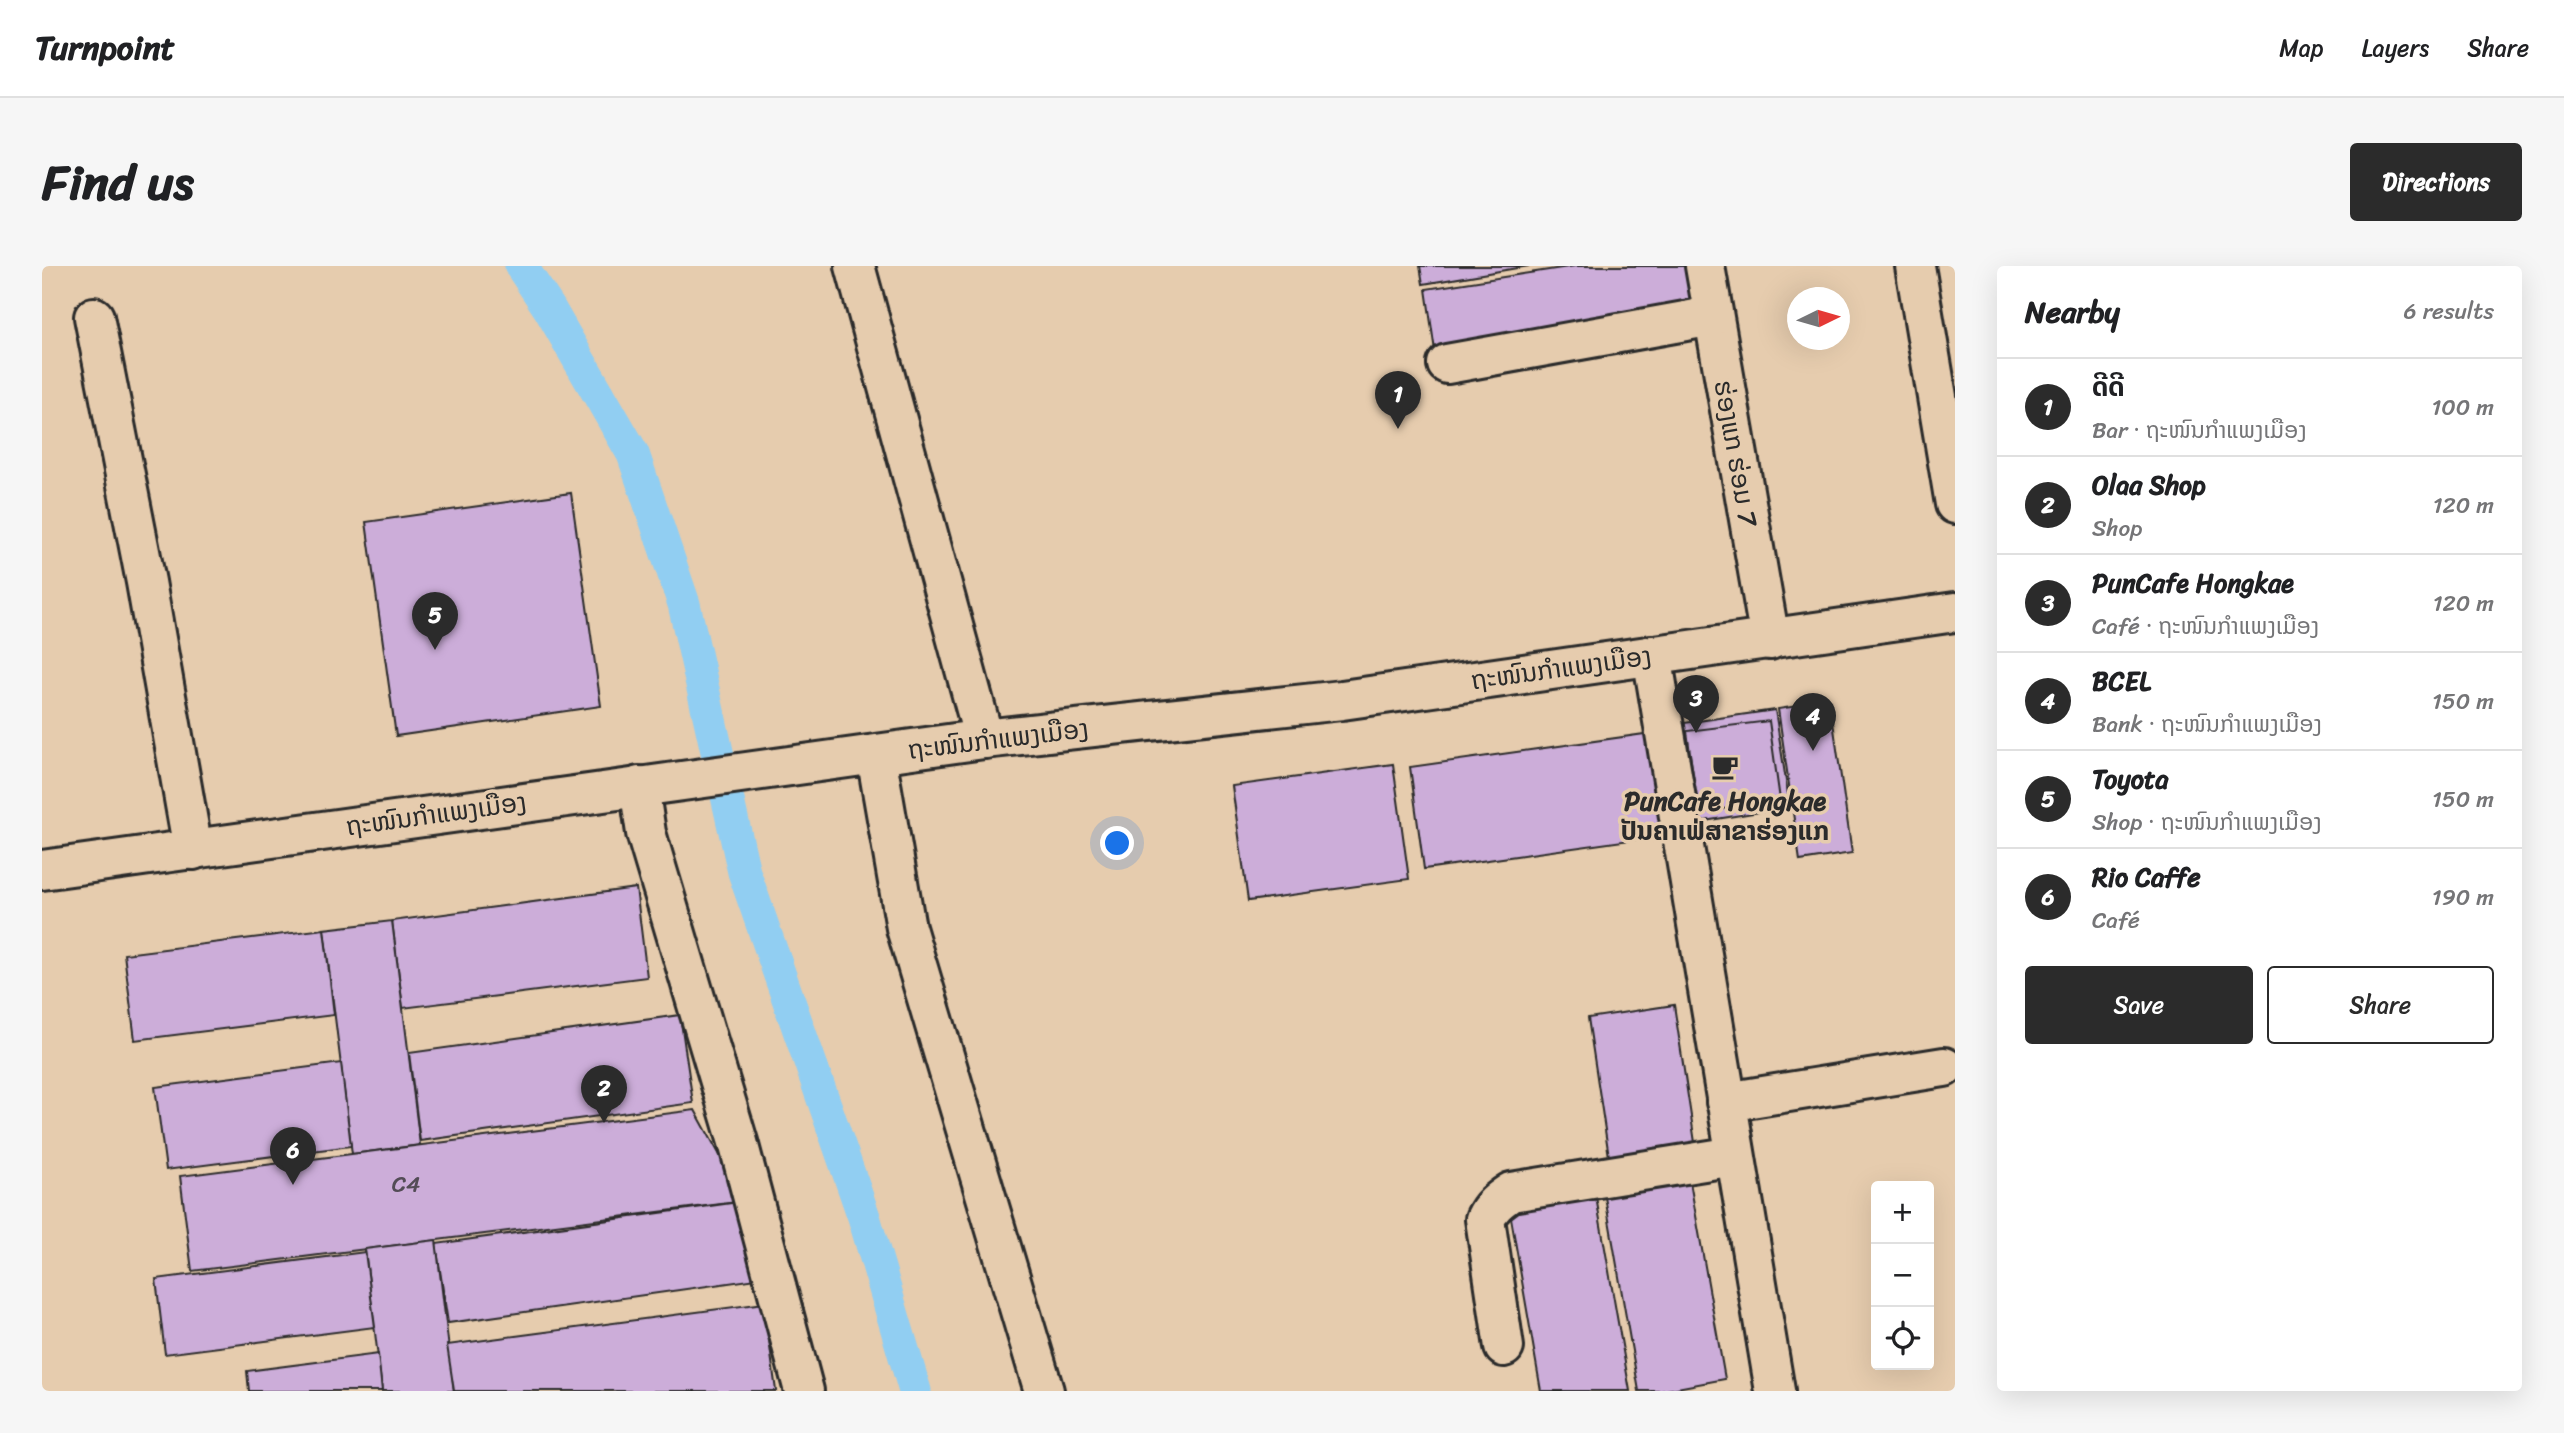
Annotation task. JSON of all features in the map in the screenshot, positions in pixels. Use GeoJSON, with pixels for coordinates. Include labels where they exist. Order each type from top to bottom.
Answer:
{"type":"FeatureCollection","features":[{"type":"Feature","properties":{"kind":"main road"},"geometry":{"type":"LineString","coordinates":[[855,266],[985,739]]}},
{"type":"Feature","properties":{"kind":"main road","name":"ຮ່ອງແກ ຮ່ອມ 7"},"geometry":{"type":"LineString","coordinates":[[1705,266],[1770,640]]}},
{"type":"Feature","properties":{"kind":"main road"},"geometry":{"type":"LineString","coordinates":[[1915,266],[1955,504]]}},
{"type":"Feature","properties":{"kind":"main road"},"geometry":{"type":"LineString","coordinates":[[1447,364],[1713,316]]}},
{"type":"Feature","properties":{"kind":"main road"},"geometry":{"type":"LineString","coordinates":[[94,317],[146,582],[193,850]]}},
{"type":"Feature","properties":{"kind":"main road","name":"ຖະໜົນກຳແພງເມືອງ"},"geometry":{"type":"LineString","coordinates":[[42,870],[985,739],[1342,700],[1955,612]]}},
{"type":"Feature","properties":{"kind":"main road"},"geometry":{"type":"LineString","coordinates":[[1652,655],[1775,1391]]}},
{"type":"Feature","properties":{"kind":"main road"},"geometry":{"type":"LineString","coordinates":[[876,755],[906,928],[1044,1391]]}},
{"type":"Feature","properties":{"kind":"main road"},"geometry":{"type":"LineString","coordinates":[[653,784],[646,833],[738,1142],[804,1391]]}},
{"type":"Feature","properties":{"kind":"main road"},"geometry":{"type":"LineString","coordinates":[[1726,1102],[1944,1067]]}},
{"type":"Feature","properties":{"kind":"main road"},"geometry":{"type":"LineString","coordinates":[[1504,1347],[1485,1219],[1490,1208],[1499,1200],[1511,1192],[1735,1156]]}},
{"type":"Feature","properties":{"kind":"building"},"geometry":{"type":"Polygon","coordinates":[[[1420,266],[1529,266],[1423,284],[1420,266]]]}},
{"type":"Feature","properties":{"kind":"building"},"geometry":{"type":"Polygon","coordinates":[[[1575,266],[1695,266],[1701,310],[1435,351],[1426,289],[1575,266]]]}},
{"type":"Feature","properties":{"kind":"building"},"geometry":{"type":"Polygon","coordinates":[[[571,493],[601,706],[396,736],[366,522],[571,493]]]}},
{"type":"Feature","properties":{"kind":"building"},"geometry":{"type":"Polygon","coordinates":[[[1830,701],[1852,853],[1800,861],[1778,709],[1830,701]]]}},
{"type":"Feature","properties":{"kind":"building"},"geometry":{"type":"Polygon","coordinates":[[[1775,710],[1790,807],[1692,823],[1677,724],[1775,710]]]}},
{"type":"Feature","properties":{"kind":"building"},"geometry":{"type":"Polygon","coordinates":[[[1769,721],[1780,800],[1698,813],[1687,731],[1769,721]]]}},
{"type":"Feature","properties":{"kind":"building"},"geometry":{"type":"Polygon","coordinates":[[[1659,732],[1673,834],[1424,869],[1410,767],[1659,732]]]}},
{"type":"Feature","properties":{"kind":"building"},"geometry":{"type":"Polygon","coordinates":[[[1393,764],[1409,879],[1248,901],[1232,786],[1393,764]]]}},
{"type":"Feature","properties":{"kind":"building"},"geometry":{"type":"Polygon","coordinates":[[[636,888],[647,977],[403,1008],[392,921],[636,888]]]}},
{"type":"Feature","properties":{"kind":"building"},"geometry":{"type":"Polygon","coordinates":[[[392,921],[420,1145],[352,1154],[324,929],[392,921]]]}},
{"type":"Feature","properties":{"kind":"building"},"geometry":{"type":"Polygon","coordinates":[[[324,929],[334,1015],[135,1040],[124,954],[324,929]]]}},
{"type":"Feature","properties":{"kind":"building"},"geometry":{"type":"Polygon","coordinates":[[[1674,1005],[1696,1149],[1610,1163],[1588,1018],[1674,1005]]]}},
{"type":"Feature","properties":{"kind":"building"},"geometry":{"type":"Polygon","coordinates":[[[680,1015],[693,1103],[420,1141],[409,1053],[680,1015]]]}},
{"type":"Feature","properties":{"kind":"building"},"geometry":{"type":"Polygon","coordinates":[[[341,1063],[351,1146],[166,1170],[155,1087],[341,1063]]]}},
{"type":"Feature","properties":{"kind":"building"},"geometry":{"type":"Polygon","coordinates":[[[695,1110],[745,1201],[192,1271],[180,1176],[695,1110]]]}},
{"type":"Feature","properties":{"kind":"building"},"geometry":{"type":"Polygon","coordinates":[[[1690,1182],[1725,1379],[1661,1391],[1639,1391],[1605,1197],[1690,1182]]]}},
{"type":"Feature","properties":{"kind":"building"},"geometry":{"type":"Polygon","coordinates":[[[1596,1197],[1630,1391],[1541,1391],[1510,1212],[1596,1197]]]}},
{"type":"Feature","properties":{"kind":"building"},"geometry":{"type":"Polygon","coordinates":[[[746,1201],[757,1279],[448,1323],[436,1244],[746,1201]]]}},
{"type":"Feature","properties":{"kind":"building"},"geometry":{"type":"Polygon","coordinates":[[[436,1240],[454,1391],[382,1391],[365,1249],[436,1240]]]}},
{"type":"Feature","properties":{"kind":"building"},"geometry":{"type":"Polygon","coordinates":[[[365,1252],[375,1327],[165,1354],[156,1279],[365,1252]]]}},
{"type":"Feature","properties":{"kind":"building"},"geometry":{"type":"Polygon","coordinates":[[[764,1303],[776,1391],[454,1391],[447,1345],[764,1303]]]}},
{"type":"Feature","properties":{"kind":"building"},"geometry":{"type":"Polygon","coordinates":[[[378,1354],[382,1391],[249,1391],[247,1371],[378,1354]]]}},
{"type":"Feature","properties":{"kind":"waterway"},"geometry":{"type":"LineString","coordinates":[[521,266],[549,308],[633,454],[684,604],[744,872],[864,1217],[915,1391]]}},
{"type":"Feature","properties":{"kind":"place","name":"ດີດີ"},"geometry":{"type":"Point","coordinates":[1398,429]}},
{"type":"Feature","properties":{"kind":"place","name":"Toyota"},"geometry":{"type":"Point","coordinates":[435,650]}},
{"type":"Feature","properties":{"kind":"place","name":"PunCafe Hongkae"},"geometry":{"type":"Point","coordinates":[1696,733]}},
{"type":"Feature","properties":{"kind":"place","name":"BCEL"},"geometry":{"type":"Point","coordinates":[1813,751]}},
{"type":"Feature","properties":{"kind":"place","name":"PunCafe Hongkae ປັນຄາເຟ່ສາຂາຮ່ອງແກ"},"geometry":{"type":"Point","coordinates":[1725,767]}},
{"type":"Feature","properties":{"kind":"place","name":"Olaa Shop"},"geometry":{"type":"Point","coordinates":[604,1123]}},
{"type":"Feature","properties":{"kind":"place","name":"Rio Caffe"},"geometry":{"type":"Point","coordinates":[293,1185]}}]}
